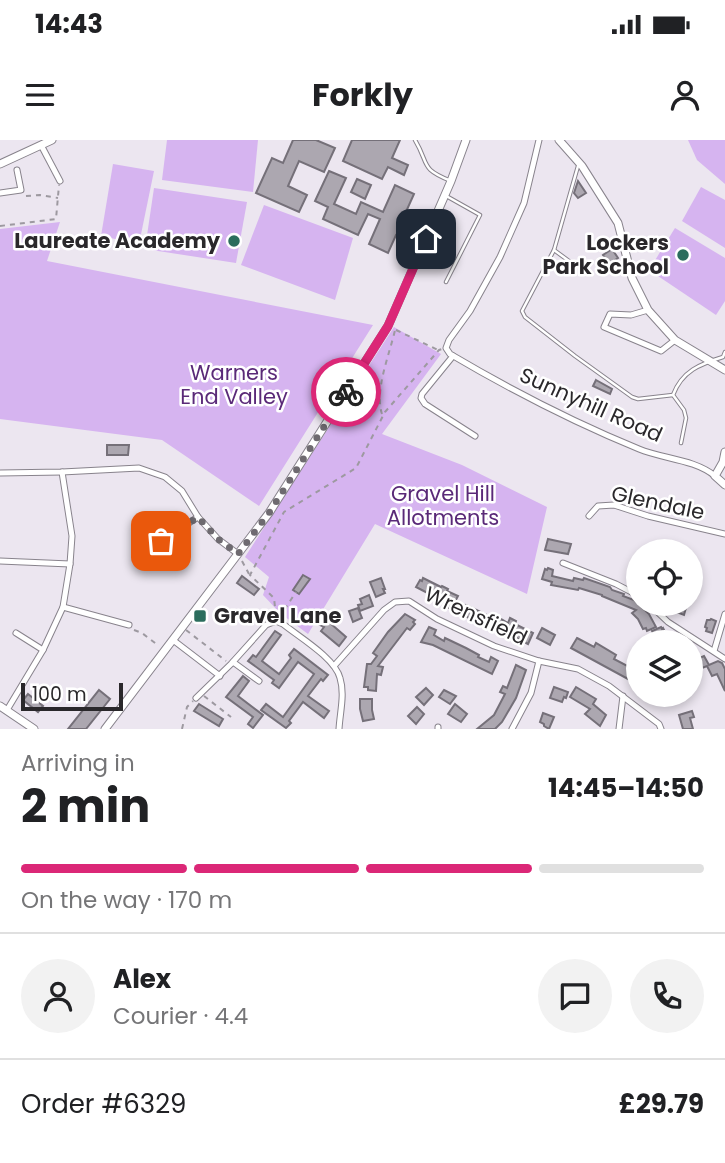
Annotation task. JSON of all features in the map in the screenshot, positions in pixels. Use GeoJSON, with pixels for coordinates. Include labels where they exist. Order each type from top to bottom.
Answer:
{"type":"FeatureCollection","features":[{"type":"Feature","properties":{"kind":"street"},"geometry":{"type":"LineString","coordinates":[[0,164],[52,140]]}},
{"type":"Feature","properties":{"kind":"street"},"geometry":{"type":"LineString","coordinates":[[105,729],[269,513],[391,328],[466,140]]}},
{"type":"Feature","properties":{"kind":"street"},"geometry":{"type":"LineString","coordinates":[[443,349],[470,311],[500,257],[524,203],[539,140]]}},
{"type":"Feature","properties":{"kind":"street"},"geometry":{"type":"LineString","coordinates":[[559,140],[579,163],[618,223],[632,278],[648,310],[675,340],[725,370]]}},
{"type":"Feature","properties":{"kind":"street"},"geometry":{"type":"LineString","coordinates":[[41,145],[60,181]]}},
{"type":"Feature","properties":{"kind":"street"},"geometry":{"type":"LineString","coordinates":[[0,193],[20,190],[18,170]]}},
{"type":"Feature","properties":{"kind":"street"},"geometry":{"type":"LineString","coordinates":[[648,310],[631,315],[610,314],[604,327],[661,351],[675,340]]}},
{"type":"Feature","properties":{"kind":"street","name":"Sunnyhill Road"},"geometry":{"type":"LineString","coordinates":[[443,349],[496,382],[569,419],[643,450],[706,469],[725,485]]}},
{"type":"Feature","properties":{"kind":"street"},"geometry":{"type":"LineString","coordinates":[[453,356],[421,398],[425,404],[475,436]]}},
{"type":"Feature","properties":{"kind":"street"},"geometry":{"type":"LineString","coordinates":[[715,476],[723,463],[725,452]]}},
{"type":"Feature","properties":{"kind":"street"},"geometry":{"type":"LineString","coordinates":[[0,473],[139,468],[164,477],[182,491],[198,517],[218,539],[238,554]]}},
{"type":"Feature","properties":{"kind":"street"},"geometry":{"type":"LineString","coordinates":[[34,729],[3,708],[43,650],[63,607],[72,536],[62,472]]}},
{"type":"Feature","properties":{"kind":"street","name":"Glendale"},"geometry":{"type":"LineString","coordinates":[[589,516],[598,506],[614,505],[725,534]]}},
{"type":"Feature","properties":{"kind":"street"},"geometry":{"type":"LineString","coordinates":[[159,542],[198,517]]}},
{"type":"Feature","properties":{"kind":"street"},"geometry":{"type":"LineString","coordinates":[[0,561],[70,564]]}},
{"type":"Feature","properties":{"kind":"street"},"geometry":{"type":"LineString","coordinates":[[563,563],[626,589]]}},
{"type":"Feature","properties":{"kind":"street","name":"Wrensfield"},"geometry":{"type":"LineString","coordinates":[[334,666],[384,610],[395,602],[409,601],[437,619],[494,646],[539,661],[578,669],[623,696],[659,724],[661,729]]}},
{"type":"Feature","properties":{"kind":"street"},"geometry":{"type":"LineString","coordinates":[[63,607],[130,625]]}},
{"type":"Feature","properties":{"kind":"street"},"geometry":{"type":"LineString","coordinates":[[714,651],[725,614]]}},
{"type":"Feature","properties":{"kind":"street"},"geometry":{"type":"LineString","coordinates":[[662,616],[725,659]]}},
{"type":"Feature","properties":{"kind":"street"},"geometry":{"type":"LineString","coordinates":[[198,695],[220,676],[266,625],[276,621],[334,666],[340,676],[342,692],[339,729]]}},
{"type":"Feature","properties":{"kind":"street"},"geometry":{"type":"LineString","coordinates":[[16,633],[43,650]]}},
{"type":"Feature","properties":{"kind":"street"},"geometry":{"type":"LineString","coordinates":[[173,640],[220,676]]}},
{"type":"Feature","properties":{"kind":"street"},"geometry":{"type":"LineString","coordinates":[[512,729],[531,693],[539,661]]}},
{"type":"Feature","properties":{"kind":"street"},"geometry":{"type":"LineString","coordinates":[[232,663],[259,681]]}},
{"type":"Feature","properties":{"kind":"street"},"geometry":{"type":"LineString","coordinates":[[620,729],[623,696]]}},
{"type":"Feature","properties":{"kind":"lane"},"geometry":{"type":"LineString","coordinates":[[415,140],[431,172],[451,181]]}},
{"type":"Feature","properties":{"kind":"lane"},"geometry":{"type":"LineString","coordinates":[[579,163],[554,250],[522,311],[525,317],[632,397],[638,399],[673,396]]}},
{"type":"Feature","properties":{"kind":"lane"},"geometry":{"type":"LineString","coordinates":[[445,195],[480,215],[446,282]]}},
{"type":"Feature","properties":{"kind":"lane"},"geometry":{"type":"LineString","coordinates":[[554,250],[569,261]]}},
{"type":"Feature","properties":{"kind":"lane"},"geometry":{"type":"LineString","coordinates":[[673,396],[683,378],[693,368],[724,358],[725,352]]}},
{"type":"Feature","properties":{"kind":"lane"},"geometry":{"type":"LineString","coordinates":[[673,396],[684,410],[686,418],[681,443]]}},
{"type":"Feature","properties":{"kind":"lane"},"geometry":{"type":"LineString","coordinates":[[153,530],[159,542]]}},
{"type":"Feature","properties":{"kind":"path"},"geometry":{"type":"LineString","coordinates":[[1,220],[1,226],[57,219],[60,181]]}},
{"type":"Feature","properties":{"kind":"path"},"geometry":{"type":"LineString","coordinates":[[20,190],[26,197],[40,195],[58,198]]}},
{"type":"Feature","properties":{"kind":"path"},"geometry":{"type":"LineString","coordinates":[[250,575],[285,512],[356,468],[383,416],[385,412],[443,349],[391,328],[391,348],[385,362],[379,407],[383,416]]}},
{"type":"Feature","properties":{"kind":"path"},"geometry":{"type":"LineString","coordinates":[[238,554],[250,575],[274,598],[276,621]]}},
{"type":"Feature","properties":{"kind":"path"},"geometry":{"type":"LineString","coordinates":[[276,621],[296,592]]}},
{"type":"Feature","properties":{"kind":"path"},"geometry":{"type":"LineString","coordinates":[[130,625],[132,629],[166,650]]}},
{"type":"Feature","properties":{"kind":"path"},"geometry":{"type":"LineString","coordinates":[[183,628],[232,663]]}},
{"type":"Feature","properties":{"kind":"path"},"geometry":{"type":"LineString","coordinates":[[182,729],[187,707],[198,695],[231,717]]}},
{"type":"Feature","properties":{"kind":"green space"},"geometry":{"type":"Polygon","coordinates":[[[167,140],[258,140],[253,192],[162,180],[167,140]]]}},
{"type":"Feature","properties":{"kind":"green space"},"geometry":{"type":"Polygon","coordinates":[[[688,140],[725,140],[725,184],[697,160],[688,140]]]}},
{"type":"Feature","properties":{"kind":"green space"},"geometry":{"type":"Polygon","coordinates":[[[113,164],[154,171],[139,244],[101,236],[113,164]]]}},
{"type":"Feature","properties":{"kind":"green space"},"geometry":{"type":"Polygon","coordinates":[[[701,187],[725,200],[725,248],[682,221],[701,187]]]}},
{"type":"Feature","properties":{"kind":"green space"},"geometry":{"type":"Polygon","coordinates":[[[154,188],[247,202],[236,263],[145,249],[154,188]]]}},
{"type":"Feature","properties":{"kind":"green space"},"geometry":{"type":"Polygon","coordinates":[[[264,205],[353,238],[335,300],[241,265],[264,205]]]}},
{"type":"Feature","properties":{"kind":"green space","name":"Warners End Valley"},"geometry":{"type":"Polygon","coordinates":[[[60,222],[47,261],[373,325],[259,506],[162,440],[0,419],[0,229],[60,222]]]}},
{"type":"Feature","properties":{"kind":"green space"},"geometry":{"type":"Polygon","coordinates":[[[675,228],[725,258],[725,301],[716,315],[649,270],[675,228]]]}},
{"type":"Feature","properties":{"kind":"green space","name":"Gravel Hill Allotments"},"geometry":{"type":"Polygon","coordinates":[[[394,327],[441,354],[382,434],[462,465],[547,507],[527,594],[375,524],[308,634],[280,613],[263,595],[269,577],[245,557],[394,327]]]}},
{"type":"Feature","properties":{"kind":"building"},"geometry":{"type":"Polygon","coordinates":[[[293,140],[316,140],[335,148],[324,172],[299,161],[288,186],[307,195],[299,212],[256,193],[272,158],[283,163],[293,140]]]}},
{"type":"Feature","properties":{"kind":"building"},"geometry":{"type":"Polygon","coordinates":[[[352,140],[400,140],[392,158],[408,165],[404,175],[388,167],[382,179],[343,161],[352,140]]]}},
{"type":"Feature","properties":{"kind":"building"},"geometry":{"type":"Polygon","coordinates":[[[329,171],[346,178],[334,204],[356,214],[361,202],[383,212],[395,185],[414,194],[405,214],[414,217],[404,238],[396,235],[388,253],[369,244],[380,219],[368,214],[358,235],[323,219],[328,207],[315,201],[329,171]]]}},
{"type":"Feature","properties":{"kind":"building"},"geometry":{"type":"Polygon","coordinates":[[[357,179],[371,185],[365,199],[351,192],[357,179]]]}},
{"type":"Feature","properties":{"kind":"building"},"geometry":{"type":"Polygon","coordinates":[[[578,181],[586,193],[578,198],[574,193],[578,181]]]}},
{"type":"Feature","properties":{"kind":"building"},"geometry":{"type":"Polygon","coordinates":[[[612,249],[618,258],[609,264],[603,255],[612,249]]]}},
{"type":"Feature","properties":{"kind":"building"},"geometry":{"type":"Polygon","coordinates":[[[596,380],[612,389],[610,394],[593,386],[596,380]]]}},
{"type":"Feature","properties":{"kind":"building"},"geometry":{"type":"Polygon","coordinates":[[[107,445],[129,445],[128,455],[107,455],[107,445]]]}},
{"type":"Feature","properties":{"kind":"building"},"geometry":{"type":"Polygon","coordinates":[[[548,539],[571,544],[568,554],[545,550],[548,539]]]}},
{"type":"Feature","properties":{"kind":"building"},"geometry":{"type":"Polygon","coordinates":[[[545,569],[553,570],[552,576],[573,581],[574,578],[584,578],[610,587],[624,594],[626,606],[579,588],[551,585],[552,582],[542,579],[545,569]]]}},
{"type":"Feature","properties":{"kind":"building"},"geometry":{"type":"Polygon","coordinates":[[[303,575],[310,579],[299,594],[293,590],[303,575]]]}},
{"type":"Feature","properties":{"kind":"building"},"geometry":{"type":"Polygon","coordinates":[[[242,576],[259,589],[254,595],[237,583],[242,576]]]}},
{"type":"Feature","properties":{"kind":"building"},"geometry":{"type":"Polygon","coordinates":[[[381,578],[385,593],[376,597],[370,582],[381,578]]]}},
{"type":"Feature","properties":{"kind":"building"},"geometry":{"type":"Polygon","coordinates":[[[423,578],[458,596],[451,609],[444,605],[445,602],[416,587],[423,578]]]}},
{"type":"Feature","properties":{"kind":"building"},"geometry":{"type":"Polygon","coordinates":[[[369,595],[373,606],[360,611],[360,599],[369,595]]]}},
{"type":"Feature","properties":{"kind":"building"},"geometry":{"type":"Polygon","coordinates":[[[466,605],[495,619],[496,616],[508,623],[510,618],[516,621],[515,624],[533,633],[528,644],[498,628],[497,632],[461,614],[466,605]]]}},
{"type":"Feature","properties":{"kind":"building"},"geometry":{"type":"Polygon","coordinates":[[[358,608],[362,618],[353,622],[349,611],[358,608]]]}},
{"type":"Feature","properties":{"kind":"building"},"geometry":{"type":"Polygon","coordinates":[[[405,614],[415,620],[415,624],[410,630],[407,628],[378,666],[383,667],[381,675],[377,674],[376,691],[368,690],[368,687],[364,687],[367,664],[371,664],[377,656],[373,653],[405,614]]]}},
{"type":"Feature","properties":{"kind":"building"},"geometry":{"type":"Polygon","coordinates":[[[635,616],[650,616],[656,627],[643,629],[635,616]]]}},
{"type":"Feature","properties":{"kind":"building"},"geometry":{"type":"Polygon","coordinates":[[[327,617],[346,637],[339,646],[321,631],[324,627],[320,625],[327,617]]]}},
{"type":"Feature","properties":{"kind":"building"},"geometry":{"type":"Polygon","coordinates":[[[707,620],[716,621],[712,633],[706,631],[705,627],[707,620]]]}},
{"type":"Feature","properties":{"kind":"building"},"geometry":{"type":"Polygon","coordinates":[[[429,627],[436,630],[434,635],[444,641],[445,638],[489,662],[491,657],[498,661],[492,674],[433,645],[421,642],[429,627]]]}},
{"type":"Feature","properties":{"kind":"building"},"geometry":{"type":"Polygon","coordinates":[[[542,628],[555,635],[550,645],[537,638],[542,628]]]}},
{"type":"Feature","properties":{"kind":"building"},"geometry":{"type":"Polygon","coordinates":[[[275,631],[281,635],[262,661],[279,674],[294,649],[328,675],[323,681],[321,679],[308,696],[329,711],[324,718],[303,702],[286,728],[261,710],[266,704],[283,717],[314,674],[298,662],[279,688],[272,683],[274,680],[248,661],[253,655],[256,657],[275,631]]]}},
{"type":"Feature","properties":{"kind":"building"},"geometry":{"type":"Polygon","coordinates":[[[577,638],[594,647],[596,643],[616,655],[614,659],[626,665],[626,678],[571,648],[577,638]]]}},
{"type":"Feature","properties":{"kind":"building"},"geometry":{"type":"Polygon","coordinates":[[[703,656],[709,665],[718,661],[722,663],[725,669],[725,691],[717,674],[712,676],[707,666],[703,668],[703,656]]]}},
{"type":"Feature","properties":{"kind":"building"},"geometry":{"type":"Polygon","coordinates":[[[516,665],[526,670],[516,698],[502,722],[495,729],[477,729],[494,715],[505,694],[500,692],[503,686],[507,688],[516,665]]]}},
{"type":"Feature","properties":{"kind":"building"},"geometry":{"type":"Polygon","coordinates":[[[243,676],[249,681],[238,696],[263,715],[253,728],[248,724],[253,717],[226,697],[243,676]]]}},
{"type":"Feature","properties":{"kind":"building"},"geometry":{"type":"Polygon","coordinates":[[[554,687],[568,692],[562,702],[550,698],[554,687]]]}},
{"type":"Feature","properties":{"kind":"building"},"geometry":{"type":"Polygon","coordinates":[[[576,687],[596,699],[593,704],[606,715],[600,726],[585,714],[590,709],[570,697],[576,687]]]}},
{"type":"Feature","properties":{"kind":"building"},"geometry":{"type":"Polygon","coordinates":[[[426,688],[433,695],[424,705],[416,697],[426,688]]]}},
{"type":"Feature","properties":{"kind":"building"},"geometry":{"type":"Polygon","coordinates":[[[99,690],[110,699],[86,729],[68,729],[99,690]]]}},
{"type":"Feature","properties":{"kind":"building"},"geometry":{"type":"Polygon","coordinates":[[[444,690],[456,696],[450,704],[439,697],[444,690]]]}},
{"type":"Feature","properties":{"kind":"building"},"geometry":{"type":"Polygon","coordinates":[[[28,694],[43,706],[38,712],[23,700],[28,694]]]}},
{"type":"Feature","properties":{"kind":"building"},"geometry":{"type":"Polygon","coordinates":[[[360,699],[372,699],[374,719],[363,721],[360,699]]]}},
{"type":"Feature","properties":{"kind":"building"},"geometry":{"type":"Polygon","coordinates":[[[199,704],[223,719],[219,726],[194,711],[199,704]]]}},
{"type":"Feature","properties":{"kind":"building"},"geometry":{"type":"Polygon","coordinates":[[[455,704],[467,714],[461,722],[448,714],[455,704]]]}},
{"type":"Feature","properties":{"kind":"building"},"geometry":{"type":"Polygon","coordinates":[[[417,707],[424,714],[416,724],[408,716],[417,707]]]}},
{"type":"Feature","properties":{"kind":"building"},"geometry":{"type":"Polygon","coordinates":[[[692,711],[694,717],[690,718],[693,729],[683,729],[679,715],[692,711]]]}},
{"type":"Feature","properties":{"kind":"building"},"geometry":{"type":"Polygon","coordinates":[[[543,713],[554,717],[549,729],[540,722],[543,713]]]}},
{"type":"Feature","properties":{"kind":"way so far"},"geometry":{"type":"LineString","coordinates":[[161,541],[198,517],[218,539],[238,554],[269,513],[346,392]]}},
{"type":"Feature","properties":{"kind":"place","name":"Laureate Academy"},"geometry":{"type":"Point","coordinates":[234,241]}},
{"type":"Feature","properties":{"kind":"place","name":"Lockers Park School"},"geometry":{"type":"Point","coordinates":[683,255]}},
{"type":"Feature","properties":{"kind":"place","name":"Gravel Lane"},"geometry":{"type":"Point","coordinates":[200,616]}},
{"type":"Feature","properties":{"kind":"route"},"geometry":{"type":"LineString","coordinates":[[346,392],[388,326],[426,239]]}}]}
